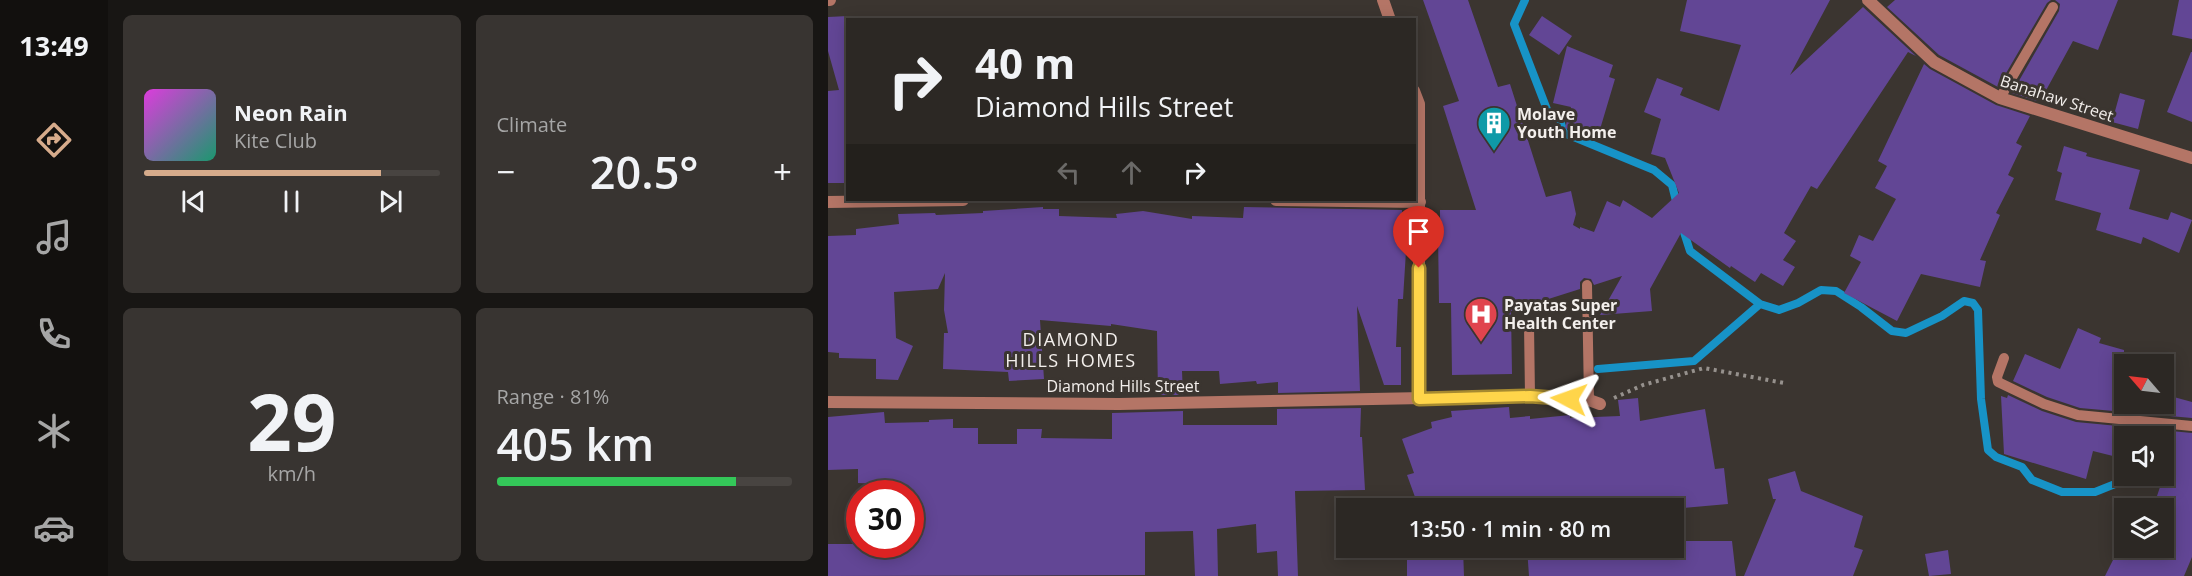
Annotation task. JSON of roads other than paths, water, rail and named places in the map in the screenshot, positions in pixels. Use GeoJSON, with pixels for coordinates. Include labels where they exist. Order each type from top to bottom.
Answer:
{"type":"FeatureCollection","features":[{"type":"Feature","properties":{"kind":"street"},"geometry":{"type":"LineString","coordinates":[[1383,0],[1389,18]]}},
{"type":"Feature","properties":{"kind":"street","name":"Banahaw Street"},"geometry":{"type":"LineString","coordinates":[[1868,0],[1934,62],[2000,98],[2192,158]]}},
{"type":"Feature","properties":{"kind":"street"},"geometry":{"type":"LineString","coordinates":[[1416,96],[1419,104],[1420,202],[1419,399]]}},
{"type":"Feature","properties":{"kind":"street"},"geometry":{"type":"LineString","coordinates":[[828,202],[896,201]]}},
{"type":"Feature","properties":{"kind":"street"},"geometry":{"type":"LineString","coordinates":[[1348,201],[1420,202]]}},
{"type":"Feature","properties":{"kind":"street","name":"Diamond Hills Street"},"geometry":{"type":"LineString","coordinates":[[828,402],[1119,404],[1530,396],[1594,402]]}},
{"type":"Feature","properties":{"kind":"lane"},"geometry":{"type":"LineString","coordinates":[[2000,98],[2053,7]]}},
{"type":"Feature","properties":{"kind":"lane"},"geometry":{"type":"LineString","coordinates":[[1587,285],[1594,402]]}},
{"type":"Feature","properties":{"kind":"lane"},"geometry":{"type":"LineString","coordinates":[[1528,325],[1530,396]]}},
{"type":"Feature","properties":{"kind":"lane"},"geometry":{"type":"LineString","coordinates":[[2004,358],[1997,377],[1998,382],[2044,404],[2078,415],[2192,426]]}},
{"type":"Feature","properties":{"kind":"waterway"},"geometry":{"type":"LineString","coordinates":[[1525,0],[1514,24],[1548,112],[1558,114],[1564,133],[1654,170],[1672,185],[1677,205]]}},
{"type":"Feature","properties":{"kind":"waterway"},"geometry":{"type":"LineString","coordinates":[[1682,226],[1690,251],[1760,304],[1779,310],[1798,303],[1821,290],[1836,291],[1892,331],[1906,333],[1942,316],[1964,301],[1973,303],[1978,310],[1981,399],[1988,450],[1996,457],[2022,467],[2032,480],[2062,492],[2095,492],[2114,484]]}},
{"type":"Feature","properties":{"kind":"waterway"},"geometry":{"type":"LineString","coordinates":[[1598,369],[1694,361],[1760,304]]}},
{"type":"Feature","properties":{"kind":"place","name":"Molave Youth Home"},"geometry":{"type":"Point","coordinates":[1494,152]}},
{"type":"Feature","properties":{"kind":"place","name":"Payatas Super Health Center"},"geometry":{"type":"Point","coordinates":[1481,343]}},
{"type":"Feature","properties":{"kind":"district","name":"DIAMOND HILLS HOMES"},"geometry":{"type":"Point","coordinates":[1071,350]}}]}
